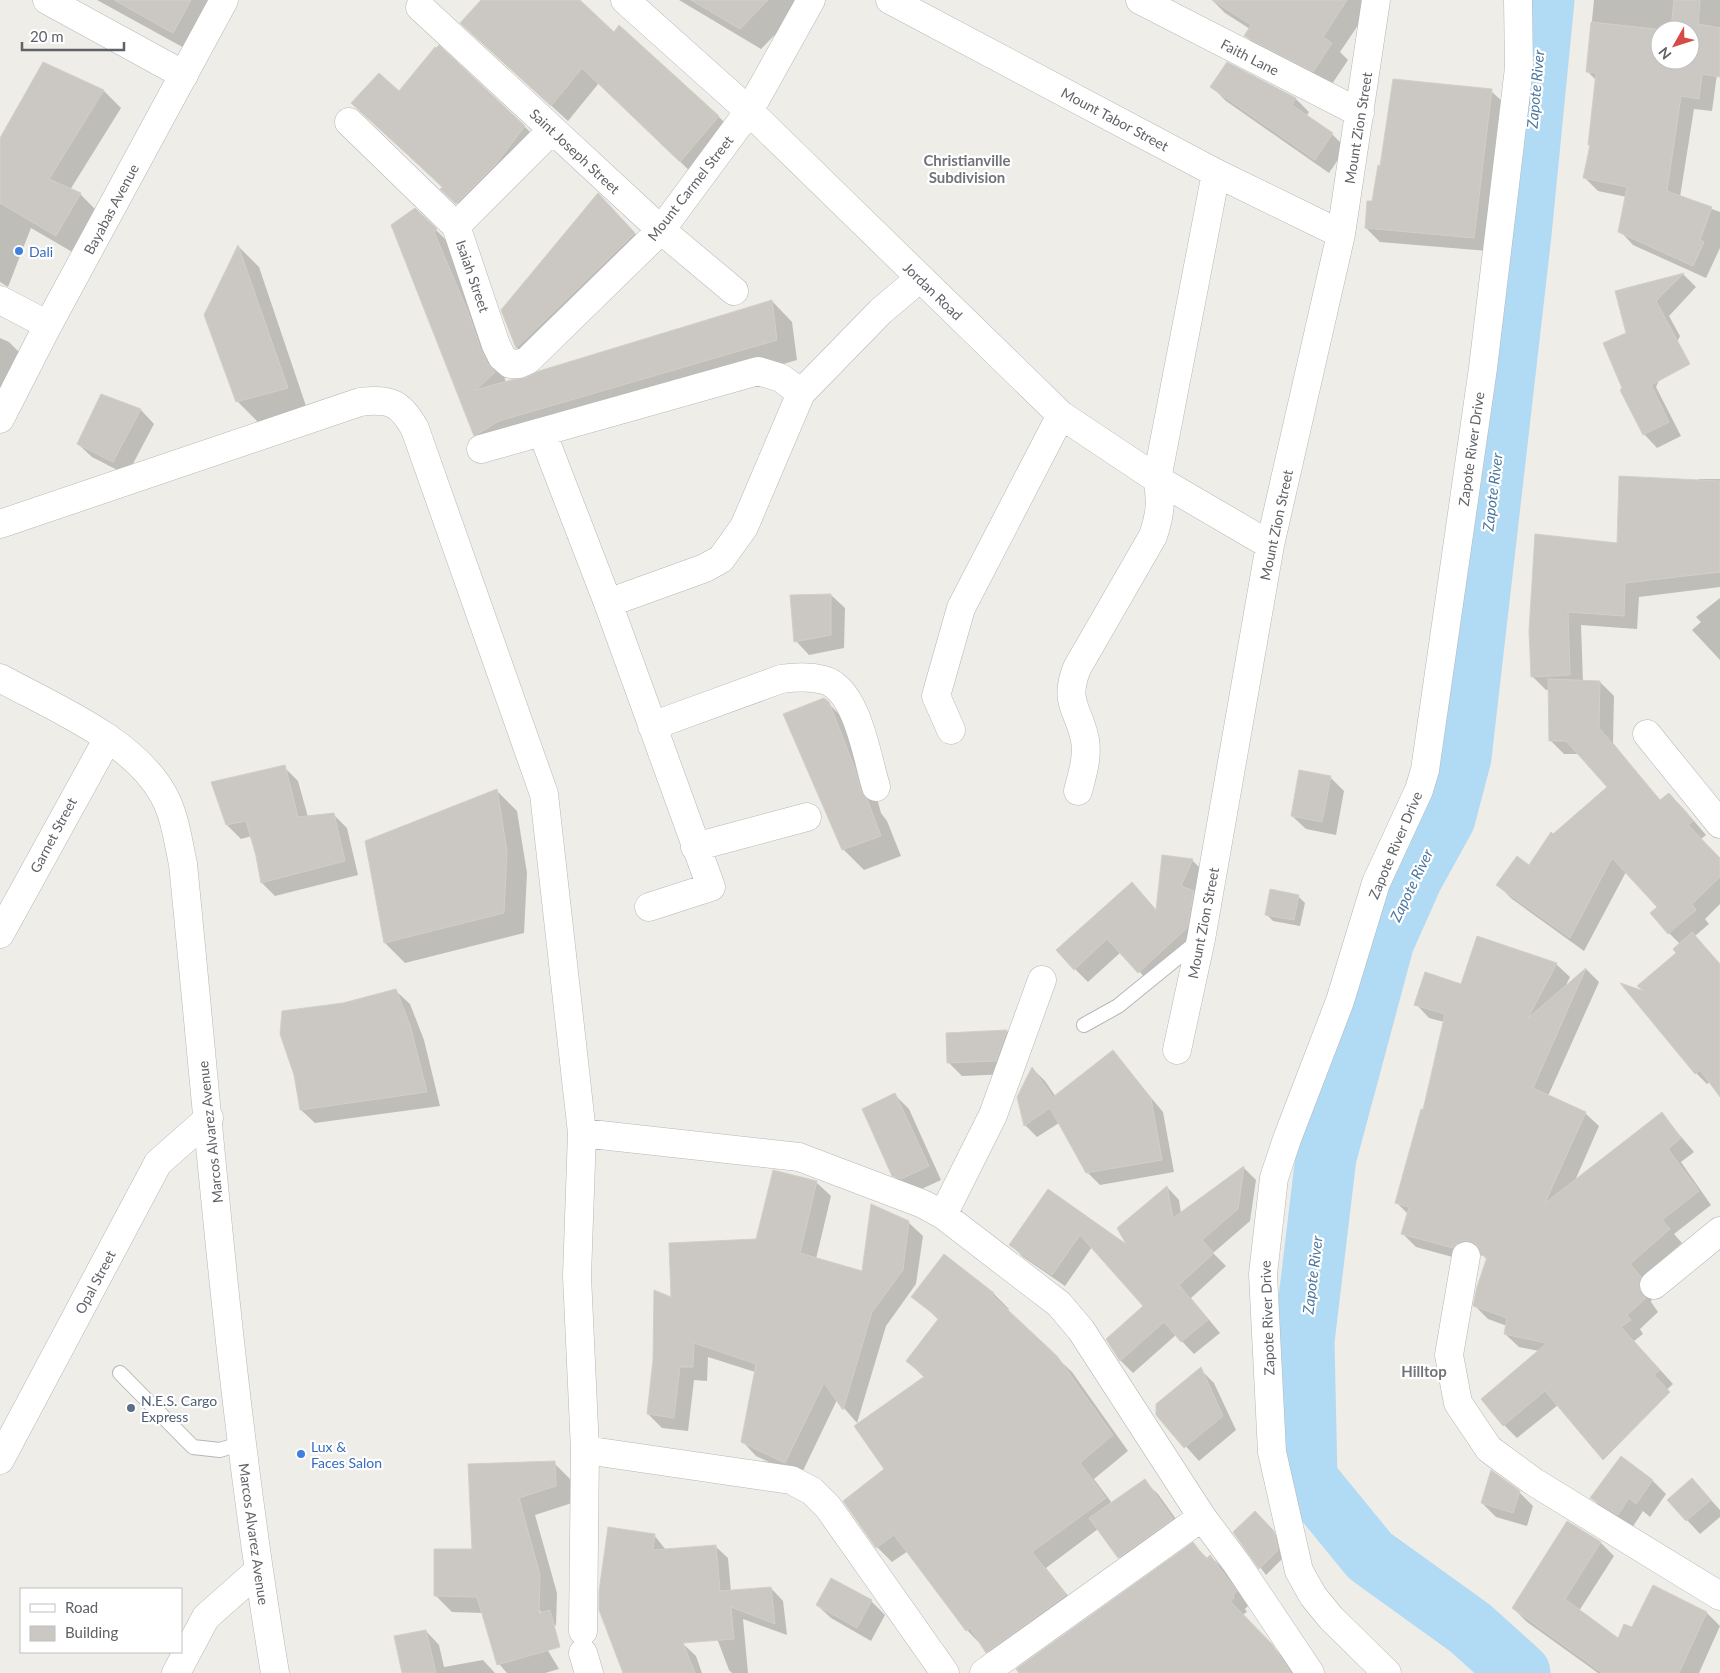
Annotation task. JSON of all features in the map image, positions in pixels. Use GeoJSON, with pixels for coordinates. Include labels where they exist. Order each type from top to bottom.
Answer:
{"type":"FeatureCollection","features":[{"type":"Feature","properties":{"kind":"street"},"geometry":{"type":"LineString","coordinates":[[46,0],[184,74]]}},
{"type":"Feature","properties":{"kind":"street","name":"Bayabas Avenue"},"geometry":{"type":"LineString","coordinates":[[0,419],[48,325],[224,0]]}},
{"type":"Feature","properties":{"kind":"street","name":"Jordan Road"},"geometry":{"type":"LineString","coordinates":[[625,0],[749,111],[1060,415],[1157,479],[1270,545]]}},
{"type":"Feature","properties":{"kind":"street","name":"Mount Carmel Street"},"geometry":{"type":"LineString","coordinates":[[510,364],[519,364],[528,360],[661,230],[749,111],[811,0]]}},
{"type":"Feature","properties":{"kind":"street","name":"Mount Tabor Street"},"geometry":{"type":"LineString","coordinates":[[890,0],[1216,173],[1341,234]]}},
{"type":"Feature","properties":{"kind":"street","name":"Faith Lane"},"geometry":{"type":"LineString","coordinates":[[1140,0],[1360,113]]}},
{"type":"Feature","properties":{"kind":"street","name":"Mount Zion Street"},"geometry":{"type":"LineString","coordinates":[[1176,1050],[1201,939],[1270,545],[1341,234],[1376,0]]}},
{"type":"Feature","properties":{"kind":"street","name":"Zapote River Drive"},"geometry":{"type":"LineString","coordinates":[[1387,1673],[1312,1596],[1299,1571],[1272,1452],[1263,1274],[1274,1178],[1340,1001],[1376,883],[1419,790],[1425,770],[1486,349],[1519,68],[1518,0]]}},
{"type":"Feature","properties":{"kind":"street","name":"Saint Joseph Street"},"geometry":{"type":"LineString","coordinates":[[420,7],[661,230],[734,291]]}},
{"type":"Feature","properties":{"kind":"street"},"geometry":{"type":"LineString","coordinates":[[349,122],[456,226]]}},
{"type":"Feature","properties":{"kind":"street","name":"Isaiah Street"},"geometry":{"type":"LineString","coordinates":[[510,364],[502,357],[496,345],[456,226],[552,130]]}},
{"type":"Feature","properties":{"kind":"street"},"geometry":{"type":"LineString","coordinates":[[1078,791],[1084,771],[1085,748],[1070,693],[1071,683],[1077,668],[1153,536],[1160,516],[1162,498],[1157,479],[1216,173]]}},
{"type":"Feature","properties":{"kind":"street"},"geometry":{"type":"LineString","coordinates":[[608,603],[705,568],[721,559],[744,527],[801,393],[881,311],[920,278]]}},
{"type":"Feature","properties":{"kind":"street"},"geometry":{"type":"LineString","coordinates":[[0,300],[48,325]]}},
{"type":"Feature","properties":{"kind":"street"},"geometry":{"type":"LineString","coordinates":[[481,449],[758,371],[781,378],[801,393]]}},
{"type":"Feature","properties":{"kind":"street"},"geometry":{"type":"LineString","coordinates":[[0,524],[360,402],[378,399],[393,403],[406,412],[419,439],[544,794],[582,1133],[577,1276],[585,1450],[585,1652]]}},
{"type":"Feature","properties":{"kind":"street"},"geometry":{"type":"LineString","coordinates":[[951,730],[936,696],[962,608],[1060,415]]}},
{"type":"Feature","properties":{"kind":"street"},"geometry":{"type":"LineString","coordinates":[[542,432],[608,603],[711,887],[649,907]]}},
{"type":"Feature","properties":{"kind":"street"},"geometry":{"type":"LineString","coordinates":[[652,726],[781,679],[804,677],[826,680],[843,692],[853,710],[876,787]]}},
{"type":"Feature","properties":{"kind":"street","name":"Marcos Alvarez Avenue"},"geometry":{"type":"LineString","coordinates":[[0,678],[108,738],[143,765],[164,795],[176,829],[183,864],[242,1443],[258,1571],[275,1673]]}},
{"type":"Feature","properties":{"kind":"street"},"geometry":{"type":"LineString","coordinates":[[1647,734],[1720,824]]}},
{"type":"Feature","properties":{"kind":"street","name":"Garnet Street"},"geometry":{"type":"LineString","coordinates":[[0,934],[108,738]]}},
{"type":"Feature","properties":{"kind":"street"},"geometry":{"type":"LineString","coordinates":[[695,847],[807,817]]}},
{"type":"Feature","properties":{"kind":"street"},"geometry":{"type":"LineString","coordinates":[[943,1215],[993,1115],[1042,980]]}},
{"type":"Feature","properties":{"kind":"street","name":"Opal Street"},"geometry":{"type":"LineString","coordinates":[[0,1460],[158,1163],[208,1118]]}},
{"type":"Feature","properties":{"kind":"street"},"geometry":{"type":"LineString","coordinates":[[582,1133],[799,1158],[923,1204],[943,1215],[1059,1304],[1081,1330],[1202,1517],[1237,1564],[1310,1673]]}},
{"type":"Feature","properties":{"kind":"street"},"geometry":{"type":"LineString","coordinates":[[1654,1285],[1720,1232]]}},
{"type":"Feature","properties":{"kind":"street"},"geometry":{"type":"LineString","coordinates":[[1466,1256],[1449,1355],[1458,1403],[1489,1449],[1534,1482],[1720,1596]]}},
{"type":"Feature","properties":{"kind":"street"},"geometry":{"type":"LineString","coordinates":[[585,1450],[791,1480],[812,1490],[828,1507],[945,1673]]}},
{"type":"Feature","properties":{"kind":"street"},"geometry":{"type":"LineString","coordinates":[[984,1673],[1202,1517]]}},
{"type":"Feature","properties":{"kind":"street"},"geometry":{"type":"LineString","coordinates":[[176,1673],[206,1617],[258,1571]]}},
{"type":"Feature","properties":{"kind":"lane"},"geometry":{"type":"LineString","coordinates":[[1084,1025],[1118,1006],[1201,939]]}},
{"type":"Feature","properties":{"kind":"lane"},"geometry":{"type":"LineString","coordinates":[[120,1373],[193,1447],[220,1450],[242,1443]]}},
{"type":"Feature","properties":{"kind":"building"},"geometry":{"type":"Polygon","coordinates":[[[114,0],[191,0],[173,33],[114,0]]]}},
{"type":"Feature","properties":{"kind":"building"},"geometry":{"type":"Polygon","coordinates":[[[481,0],[580,0],[614,32],[619,25],[719,116],[680,162],[582,68],[551,106],[460,23],[481,0]]]}},
{"type":"Feature","properties":{"kind":"building"},"geometry":{"type":"Polygon","coordinates":[[[691,0],[768,0],[740,29],[691,0]]]}},
{"type":"Feature","properties":{"kind":"building"},"geometry":{"type":"Polygon","coordinates":[[[1212,0],[1347,0],[1323,37],[1332,43],[1313,72],[1244,36],[1251,25],[1212,0]]]}},
{"type":"Feature","properties":{"kind":"building"},"geometry":{"type":"Polygon","coordinates":[[[1674,0],[1700,0],[1698,20],[1672,20],[1674,0]]]}},
{"type":"Feature","properties":{"kind":"building"},"geometry":{"type":"Polygon","coordinates":[[[1591,22],[1650,28],[1650,70],[1700,70],[1700,24],[1720,28],[1720,77],[1702,74],[1699,99],[1681,96],[1667,191],[1712,207],[1700,240],[1704,242],[1693,266],[1618,232],[1627,187],[1583,178],[1590,145],[1588,145],[1596,73],[1586,72],[1591,22]]]}},
{"type":"Feature","properties":{"kind":"building"},"geometry":{"type":"Polygon","coordinates":[[[439,45],[525,126],[496,164],[456,204],[440,189],[443,187],[351,103],[379,73],[399,91],[435,47],[439,45]]]}},
{"type":"Feature","properties":{"kind":"building"},"geometry":{"type":"Polygon","coordinates":[[[43,62],[104,90],[49,179],[81,193],[56,236],[0,203],[0,138],[43,62]]]}},
{"type":"Feature","properties":{"kind":"building"},"geometry":{"type":"Polygon","coordinates":[[[1227,62],[1296,98],[1292,105],[1333,133],[1315,160],[1210,87],[1227,62]]]}},
{"type":"Feature","properties":{"kind":"building"},"geometry":{"type":"Polygon","coordinates":[[[1393,79],[1492,89],[1474,238],[1365,228],[1367,201],[1372,201],[1378,165],[1380,166],[1393,79]]]}},
{"type":"Feature","properties":{"kind":"building"},"geometry":{"type":"Polygon","coordinates":[[[598,193],[635,233],[516,348],[501,310],[598,193]]]}},
{"type":"Feature","properties":{"kind":"building"},"geometry":{"type":"Polygon","coordinates":[[[415,208],[437,229],[434,232],[468,312],[481,350],[488,364],[495,372],[476,390],[525,378],[539,371],[772,300],[777,340],[499,421],[474,436],[391,225],[415,208]]]}},
{"type":"Feature","properties":{"kind":"building"},"geometry":{"type":"Polygon","coordinates":[[[238,245],[288,388],[236,402],[204,315],[238,245]]]}},
{"type":"Feature","properties":{"kind":"building"},"geometry":{"type":"Polygon","coordinates":[[[1684,273],[1656,301],[1690,364],[1651,385],[1669,422],[1643,435],[1620,390],[1622,388],[1603,343],[1626,333],[1615,291],[1684,273]]]}},
{"type":"Feature","properties":{"kind":"building"},"geometry":{"type":"Polygon","coordinates":[[[101,394],[141,409],[113,462],[77,444],[101,394]]]}},
{"type":"Feature","properties":{"kind":"building"},"geometry":{"type":"Polygon","coordinates":[[[1619,476],[1720,481],[1720,572],[1625,583],[1624,616],[1568,612],[1570,675],[1531,677],[1529,631],[1535,534],[1617,543],[1619,476]]]}},
{"type":"Feature","properties":{"kind":"building"},"geometry":{"type":"Polygon","coordinates":[[[831,594],[831,635],[794,642],[790,595],[831,594]]]}},
{"type":"Feature","properties":{"kind":"building"},"geometry":{"type":"Polygon","coordinates":[[[1548,679],[1600,681],[1599,728],[1660,800],[1669,793],[1693,821],[1688,825],[1720,858],[1720,877],[1692,904],[1696,910],[1668,934],[1650,913],[1657,907],[1612,858],[1570,938],[1496,885],[1517,856],[1529,865],[1551,832],[1553,834],[1607,787],[1566,741],[1549,741],[1548,679]]]}},
{"type":"Feature","properties":{"kind":"building"},"geometry":{"type":"Polygon","coordinates":[[[824,698],[829,702],[855,769],[861,791],[867,799],[881,836],[842,850],[783,714],[824,698]]]}},
{"type":"Feature","properties":{"kind":"building"},"geometry":{"type":"Polygon","coordinates":[[[285,765],[298,817],[334,813],[345,861],[261,883],[246,821],[226,825],[211,782],[285,765]]]}},
{"type":"Feature","properties":{"kind":"building"},"geometry":{"type":"Polygon","coordinates":[[[1299,770],[1331,776],[1322,822],[1291,816],[1299,770]]]}},
{"type":"Feature","properties":{"kind":"building"},"geometry":{"type":"Polygon","coordinates":[[[497,789],[507,851],[504,913],[384,943],[365,841],[497,789]]]}},
{"type":"Feature","properties":{"kind":"building"},"geometry":{"type":"Polygon","coordinates":[[[1162,855],[1193,859],[1181,886],[1194,891],[1187,928],[1138,973],[1107,939],[1074,970],[1056,950],[1132,882],[1156,910],[1162,855]]]}},
{"type":"Feature","properties":{"kind":"building"},"geometry":{"type":"Polygon","coordinates":[[[1270,889],[1299,895],[1294,920],[1265,915],[1270,889]]]}},
{"type":"Feature","properties":{"kind":"building"},"geometry":{"type":"Polygon","coordinates":[[[1692,932],[1720,964],[1720,1097],[1700,1070],[1695,1074],[1620,983],[1644,991],[1637,986],[1676,953],[1673,949],[1692,932]]]}},
{"type":"Feature","properties":{"kind":"building"},"geometry":{"type":"Polygon","coordinates":[[[1477,936],[1557,963],[1528,1018],[1586,968],[1533,1088],[1586,1112],[1545,1203],[1662,1112],[1681,1138],[1668,1149],[1699,1191],[1662,1220],[1670,1229],[1630,1264],[1641,1277],[1639,1288],[1646,1298],[1627,1315],[1631,1320],[1621,1327],[1660,1370],[1654,1375],[1670,1392],[1603,1460],[1545,1391],[1503,1426],[1481,1399],[1547,1343],[1504,1334],[1507,1318],[1473,1306],[1487,1257],[1481,1255],[1476,1244],[1461,1241],[1453,1248],[1401,1234],[1409,1207],[1395,1203],[1421,1109],[1423,1110],[1445,1014],[1414,1005],[1425,972],[1461,984],[1477,936]]]}},
{"type":"Feature","properties":{"kind":"building"},"geometry":{"type":"Polygon","coordinates":[[[396,989],[410,1025],[427,1092],[300,1110],[294,1075],[280,1034],[282,1011],[343,1003],[396,989]]]}},
{"type":"Feature","properties":{"kind":"building"},"geometry":{"type":"Polygon","coordinates":[[[1007,1030],[996,1061],[947,1063],[946,1033],[1007,1030]]]}},
{"type":"Feature","properties":{"kind":"building"},"geometry":{"type":"Polygon","coordinates":[[[1113,1050],[1151,1098],[1162,1160],[1086,1173],[1050,1108],[1024,1126],[1017,1097],[1032,1067],[1053,1097],[1113,1050]]]}},
{"type":"Feature","properties":{"kind":"building"},"geometry":{"type":"Polygon","coordinates":[[[895,1093],[929,1166],[901,1179],[892,1176],[862,1109],[895,1093]]]}},
{"type":"Feature","properties":{"kind":"building"},"geometry":{"type":"Polygon","coordinates":[[[1244,1166],[1238,1209],[1202,1240],[1214,1253],[1179,1285],[1208,1320],[1181,1342],[1164,1322],[1120,1361],[1106,1339],[1143,1306],[1080,1235],[1052,1275],[1009,1245],[1048,1189],[1126,1244],[1117,1228],[1167,1186],[1173,1218],[1244,1166]]]}},
{"type":"Feature","properties":{"kind":"building"},"geometry":{"type":"Polygon","coordinates":[[[773,1170],[817,1181],[800,1253],[862,1271],[871,1204],[909,1221],[903,1270],[872,1312],[843,1410],[824,1383],[785,1463],[741,1442],[756,1364],[694,1343],[693,1367],[680,1367],[674,1418],[647,1414],[653,1360],[654,1290],[671,1297],[669,1243],[756,1239],[773,1170]]]}},
{"type":"Feature","properties":{"kind":"building"},"geometry":{"type":"Polygon","coordinates":[[[944,1254],[994,1293],[992,1295],[1057,1356],[1113,1435],[1080,1463],[1106,1498],[1032,1552],[1066,1595],[986,1653],[970,1628],[966,1631],[894,1535],[876,1548],[843,1501],[884,1469],[854,1426],[925,1376],[906,1361],[939,1318],[911,1297],[944,1254]]]}},
{"type":"Feature","properties":{"kind":"building"},"geometry":{"type":"Polygon","coordinates":[[[1201,1367],[1223,1416],[1184,1448],[1156,1415],[1156,1404],[1201,1367]]]}},
{"type":"Feature","properties":{"kind":"building"},"geometry":{"type":"Polygon","coordinates":[[[1621,1456],[1653,1480],[1636,1504],[1629,1498],[1618,1515],[1590,1498],[1621,1456]]]}},
{"type":"Feature","properties":{"kind":"building"},"geometry":{"type":"Polygon","coordinates":[[[555,1461],[556,1486],[519,1498],[540,1575],[539,1613],[550,1610],[560,1647],[497,1665],[477,1597],[434,1596],[434,1549],[472,1549],[468,1464],[555,1461]]]}},
{"type":"Feature","properties":{"kind":"building"},"geometry":{"type":"Polygon","coordinates":[[[1491,1470],[1520,1491],[1513,1513],[1481,1503],[1491,1470]]]}},
{"type":"Feature","properties":{"kind":"building"},"geometry":{"type":"Polygon","coordinates":[[[1692,1478],[1711,1500],[1686,1521],[1667,1500],[1692,1478]]]}},
{"type":"Feature","properties":{"kind":"building"},"geometry":{"type":"Polygon","coordinates":[[[1145,1479],[1173,1519],[1118,1558],[1089,1518],[1145,1479]]]}},
{"type":"Feature","properties":{"kind":"building"},"geometry":{"type":"Polygon","coordinates":[[[1255,1511],[1274,1531],[1278,1550],[1259,1569],[1233,1532],[1255,1511]]]}},
{"type":"Feature","properties":{"kind":"building"},"geometry":{"type":"Polygon","coordinates":[[[1567,1521],[1601,1542],[1565,1599],[1618,1638],[1624,1624],[1632,1627],[1653,1585],[1707,1612],[1679,1673],[1602,1673],[1512,1608],[1567,1521]]]}},
{"type":"Feature","properties":{"kind":"building"},"geometry":{"type":"Polygon","coordinates":[[[608,1527],[655,1534],[653,1550],[716,1545],[720,1591],[771,1587],[775,1624],[731,1607],[734,1639],[683,1643],[695,1673],[623,1673],[599,1610],[599,1591],[608,1527]]]}},
{"type":"Feature","properties":{"kind":"building"},"geometry":{"type":"Polygon","coordinates":[[[1193,1542],[1206,1559],[1210,1555],[1237,1591],[1233,1595],[1234,1598],[1230,1601],[1272,1644],[1291,1673],[1019,1673],[1016,1669],[1193,1542]]]}},
{"type":"Feature","properties":{"kind":"building"},"geometry":{"type":"Polygon","coordinates":[[[831,1578],[872,1600],[857,1628],[816,1605],[831,1578]]]}},
{"type":"Feature","properties":{"kind":"building"},"geometry":{"type":"Polygon","coordinates":[[[426,1630],[436,1673],[402,1673],[394,1636],[426,1630]]]}},
{"type":"Feature","properties":{"kind":"waterway","name":"Zapote River"},"geometry":{"type":"LineString","coordinates":[[1520,1673],[1470,1628],[1370,1556],[1307,1479],[1304,1341],[1326,1157],[1384,941],[1412,878],[1445,818],[1461,757],[1521,234],[1544,0]]}},
{"type":"Feature","properties":{"kind":"place","name":"Dali"},"geometry":{"type":"Point","coordinates":[19,251]}},
{"type":"Feature","properties":{"kind":"place","name":"N.E.S. Cargo Express"},"geometry":{"type":"Point","coordinates":[131,1408]}},
{"type":"Feature","properties":{"kind":"place","name":"Lux & Faces Salon"},"geometry":{"type":"Point","coordinates":[301,1454]}},
{"type":"Feature","properties":{"kind":"district","name":"Christianville Subdivision"},"geometry":{"type":"Point","coordinates":[967,168]}},
{"type":"Feature","properties":{"kind":"district","name":"Hilltop"},"geometry":{"type":"Point","coordinates":[1424,1371]}}]}
